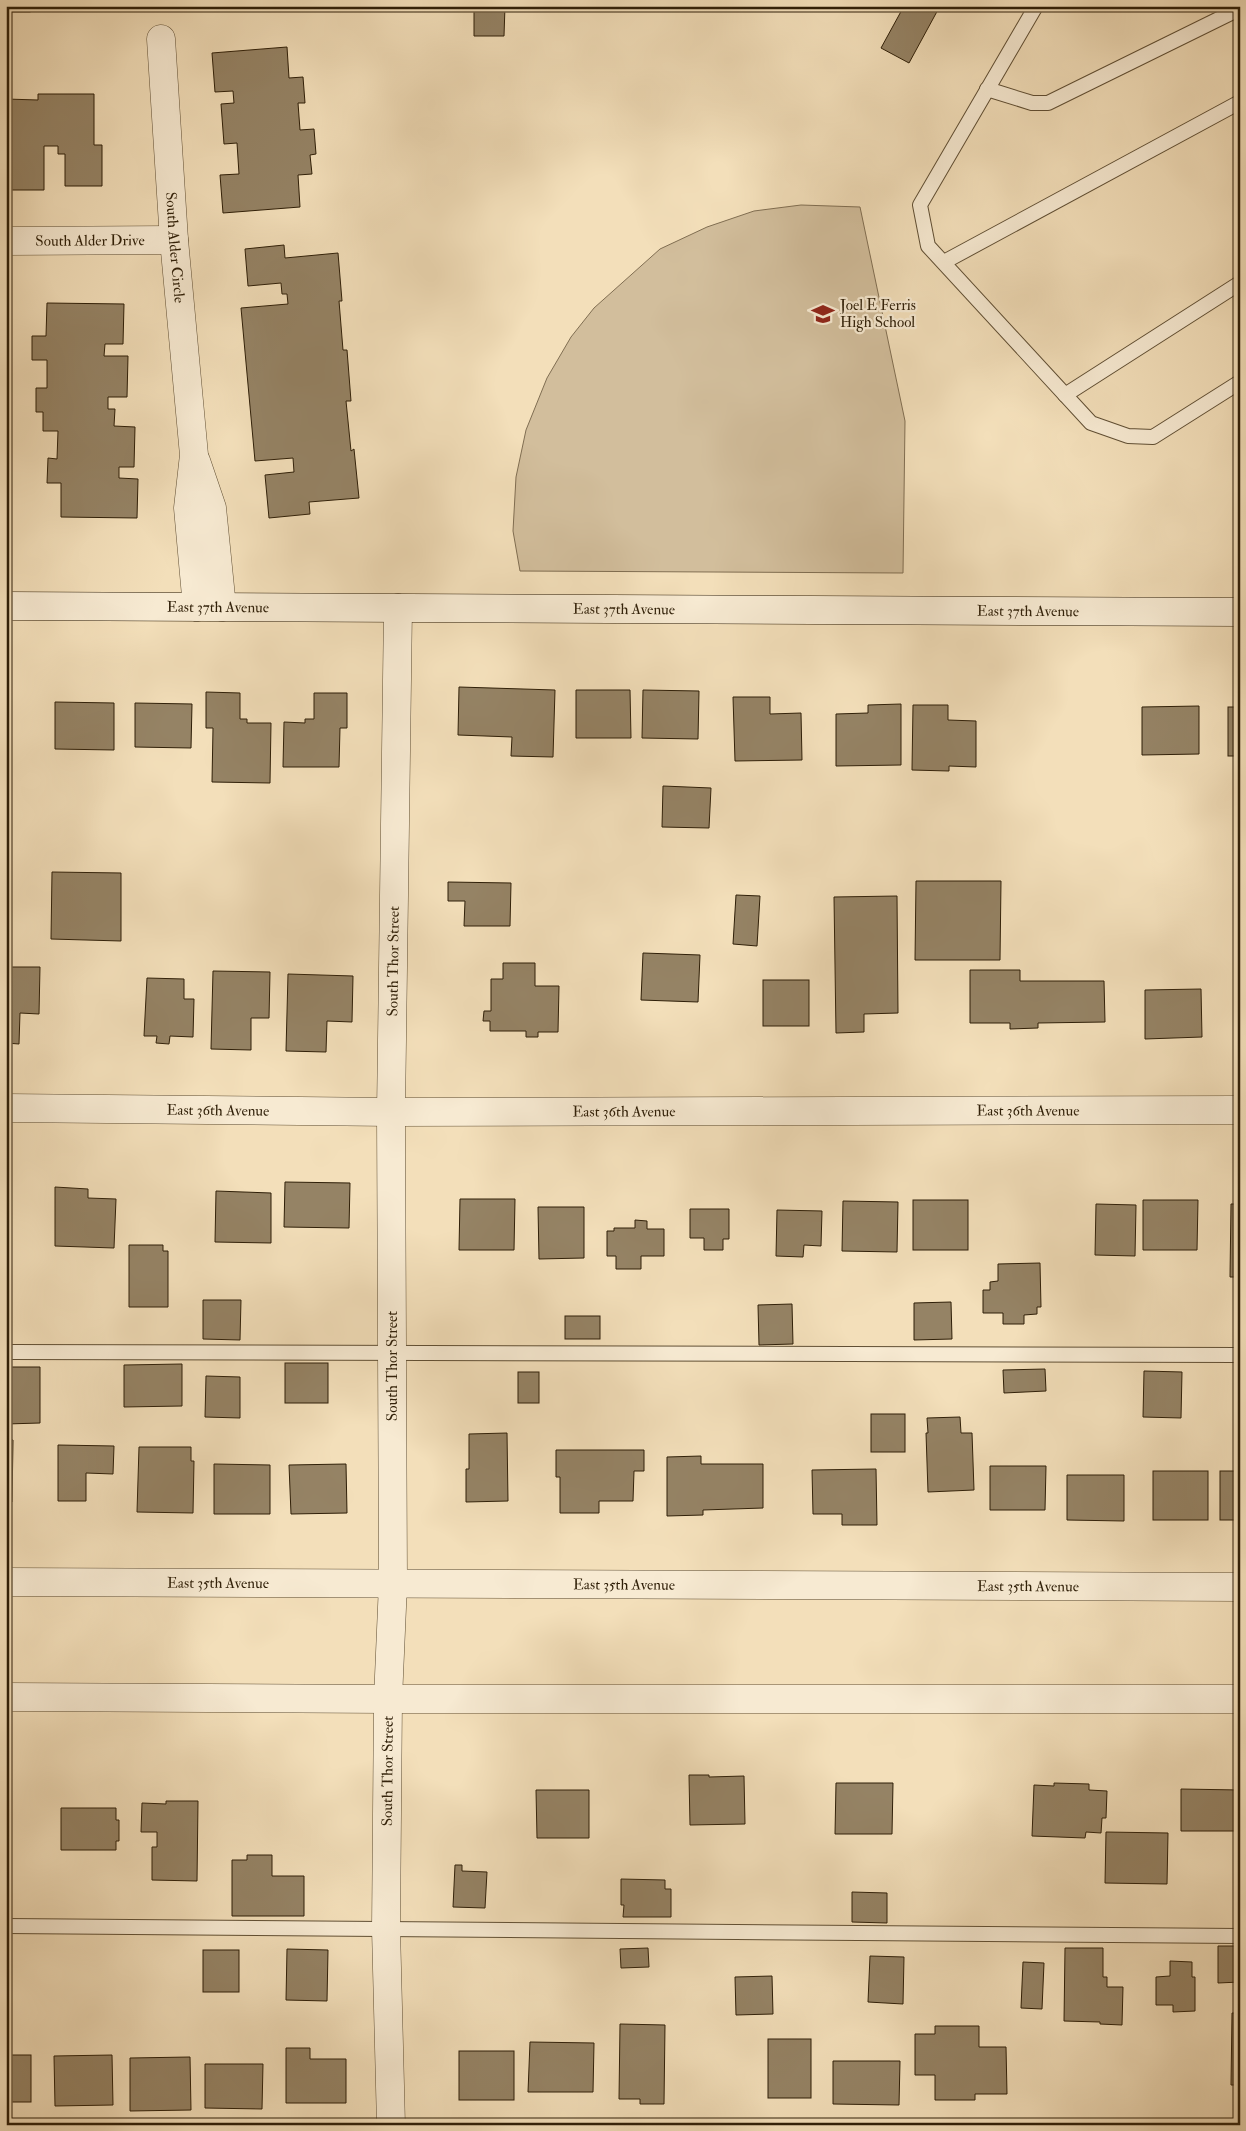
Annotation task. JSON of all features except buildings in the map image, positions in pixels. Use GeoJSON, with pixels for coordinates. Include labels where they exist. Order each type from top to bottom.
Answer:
{"type":"FeatureCollection","features":[{"type":"Feature","properties":{"kind":"street","name":"South Alder Circle"},"geometry":{"type":"LineString","coordinates":[[162,39],[174,240],[194,455],[212,508],[210,607]]}},
{"type":"Feature","properties":{"kind":"street","name":"South Alder Drive"},"geometry":{"type":"LineString","coordinates":[[6,241],[174,240]]}},
{"type":"Feature","properties":{"kind":"street","name":"East 37th Avenue"},"geometry":{"type":"LineString","coordinates":[[6,606],[1240,612]]}},
{"type":"Feature","properties":{"kind":"street","name":"South Thor Street"},"geometry":{"type":"LineString","coordinates":[[391,2125],[386,1928],[388,1700],[393,1584],[391,1112],[398,608]]}},
{"type":"Feature","properties":{"kind":"street","name":"East 36th Avenue"},"geometry":{"type":"LineString","coordinates":[[6,1108],[391,1112],[1240,1110]]}},
{"type":"Feature","properties":{"kind":"street","name":"East 35th Avenue"},"geometry":{"type":"LineString","coordinates":[[6,1582],[1240,1587]]}},
{"type":"Feature","properties":{"kind":"street"},"geometry":{"type":"LineString","coordinates":[[6,1697],[388,1700],[1240,1700]]}},
{"type":"Feature","properties":{"kind":"lane"},"geometry":{"type":"LineString","coordinates":[[1036,6],[920,205],[928,246],[1091,423],[1128,436],[1153,437],[1240,382]]}},
{"type":"Feature","properties":{"kind":"lane"},"geometry":{"type":"LineString","coordinates":[[987,89],[1032,102],[1048,102],[1235,12]]}},
{"type":"Feature","properties":{"kind":"lane"},"geometry":{"type":"LineString","coordinates":[[944,262],[1240,102]]}},
{"type":"Feature","properties":{"kind":"lane"},"geometry":{"type":"LineString","coordinates":[[1065,395],[1240,283]]}},
{"type":"Feature","properties":{"kind":"lane"},"geometry":{"type":"LineString","coordinates":[[6,1352],[1240,1355]]}},
{"type":"Feature","properties":{"kind":"lane"},"geometry":{"type":"LineString","coordinates":[[6,1926],[1240,1936]]}},
{"type":"Feature","properties":{"kind":"shaded area"},"geometry":{"type":"Polygon","coordinates":[[[801,205],[860,207],[905,421],[903,573],[520,571],[513,531],[516,477],[526,430],[547,378],[571,337],[594,308],[660,249],[707,227],[754,211],[801,205]]]}},
{"type":"Feature","properties":{"kind":"place","name":"Joel E Ferris High School"},"geometry":{"type":"Point","coordinates":[823,314]}}]}
